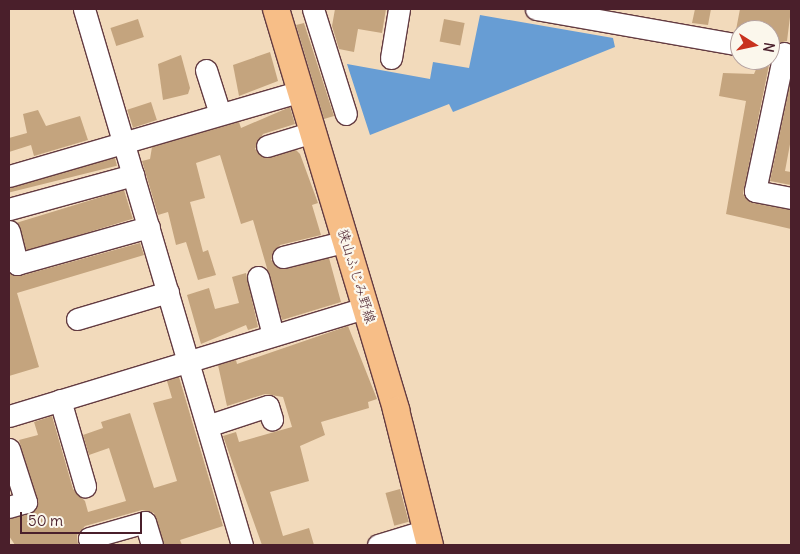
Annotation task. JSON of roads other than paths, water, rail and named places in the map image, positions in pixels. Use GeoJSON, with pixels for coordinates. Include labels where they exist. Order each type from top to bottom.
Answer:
{"type":"FeatureCollection","features":[{"type":"Feature","properties":{"kind":"main road","name":"狭山ふじみ野線"},"geometry":{"type":"LineString","coordinates":[[276,9],[367,307],[429,538]]}},
{"type":"Feature","properties":{"kind":"street"},"geometry":{"type":"LineString","coordinates":[[84,9],[242,545]]}},
{"type":"Feature","properties":{"kind":"street"},"geometry":{"type":"LineString","coordinates":[[313,9],[346,114]]}},
{"type":"Feature","properties":{"kind":"street"},"geometry":{"type":"LineString","coordinates":[[390,58],[399,9]]}},
{"type":"Feature","properties":{"kind":"street"},"geometry":{"type":"LineString","coordinates":[[536,9],[730,43]]}},
{"type":"Feature","properties":{"kind":"street"},"geometry":{"type":"LineString","coordinates":[[782,52],[755,192],[791,198]]}},
{"type":"Feature","properties":{"kind":"street"},"geometry":{"type":"LineString","coordinates":[[206,70],[220,114]]}},
{"type":"Feature","properties":{"kind":"street"},"geometry":{"type":"LineString","coordinates":[[9,176],[301,91]]}},
{"type":"Feature","properties":{"kind":"street"},"geometry":{"type":"LineString","coordinates":[[267,146],[313,132]]}},
{"type":"Feature","properties":{"kind":"street"},"geometry":{"type":"LineString","coordinates":[[9,209],[134,175]]}},
{"type":"Feature","properties":{"kind":"street"},"geometry":{"type":"LineString","coordinates":[[9,231],[17,264],[149,227]]}},
{"type":"Feature","properties":{"kind":"street"},"geometry":{"type":"LineString","coordinates":[[283,257],[347,241]]}},
{"type":"Feature","properties":{"kind":"street"},"geometry":{"type":"LineString","coordinates":[[258,277],[273,335]]}},
{"type":"Feature","properties":{"kind":"street"},"geometry":{"type":"LineString","coordinates":[[77,319],[168,292]]}},
{"type":"Feature","properties":{"kind":"street"},"geometry":{"type":"LineString","coordinates":[[9,416],[367,307]]}},
{"type":"Feature","properties":{"kind":"street"},"geometry":{"type":"LineString","coordinates":[[60,400],[85,486]]}},
{"type":"Feature","properties":{"kind":"street"},"geometry":{"type":"LineString","coordinates":[[207,426],[268,406],[272,419]]}},
{"type":"Feature","properties":{"kind":"street"},"geometry":{"type":"LineString","coordinates":[[9,449],[26,502],[9,507]]}},
{"type":"Feature","properties":{"kind":"street"},"geometry":{"type":"LineString","coordinates":[[91,545],[89,538],[145,522],[152,545]]}},
{"type":"Feature","properties":{"kind":"street"},"geometry":{"type":"LineString","coordinates":[[378,545],[429,538]]}},
{"type":"Feature","properties":{"kind":"water"},"geometry":{"type":"Polygon","coordinates":[[[480,15],[613,38],[615,47],[453,112],[449,104],[370,135],[347,64],[430,79],[433,62],[469,68],[480,15]]]}}]}
